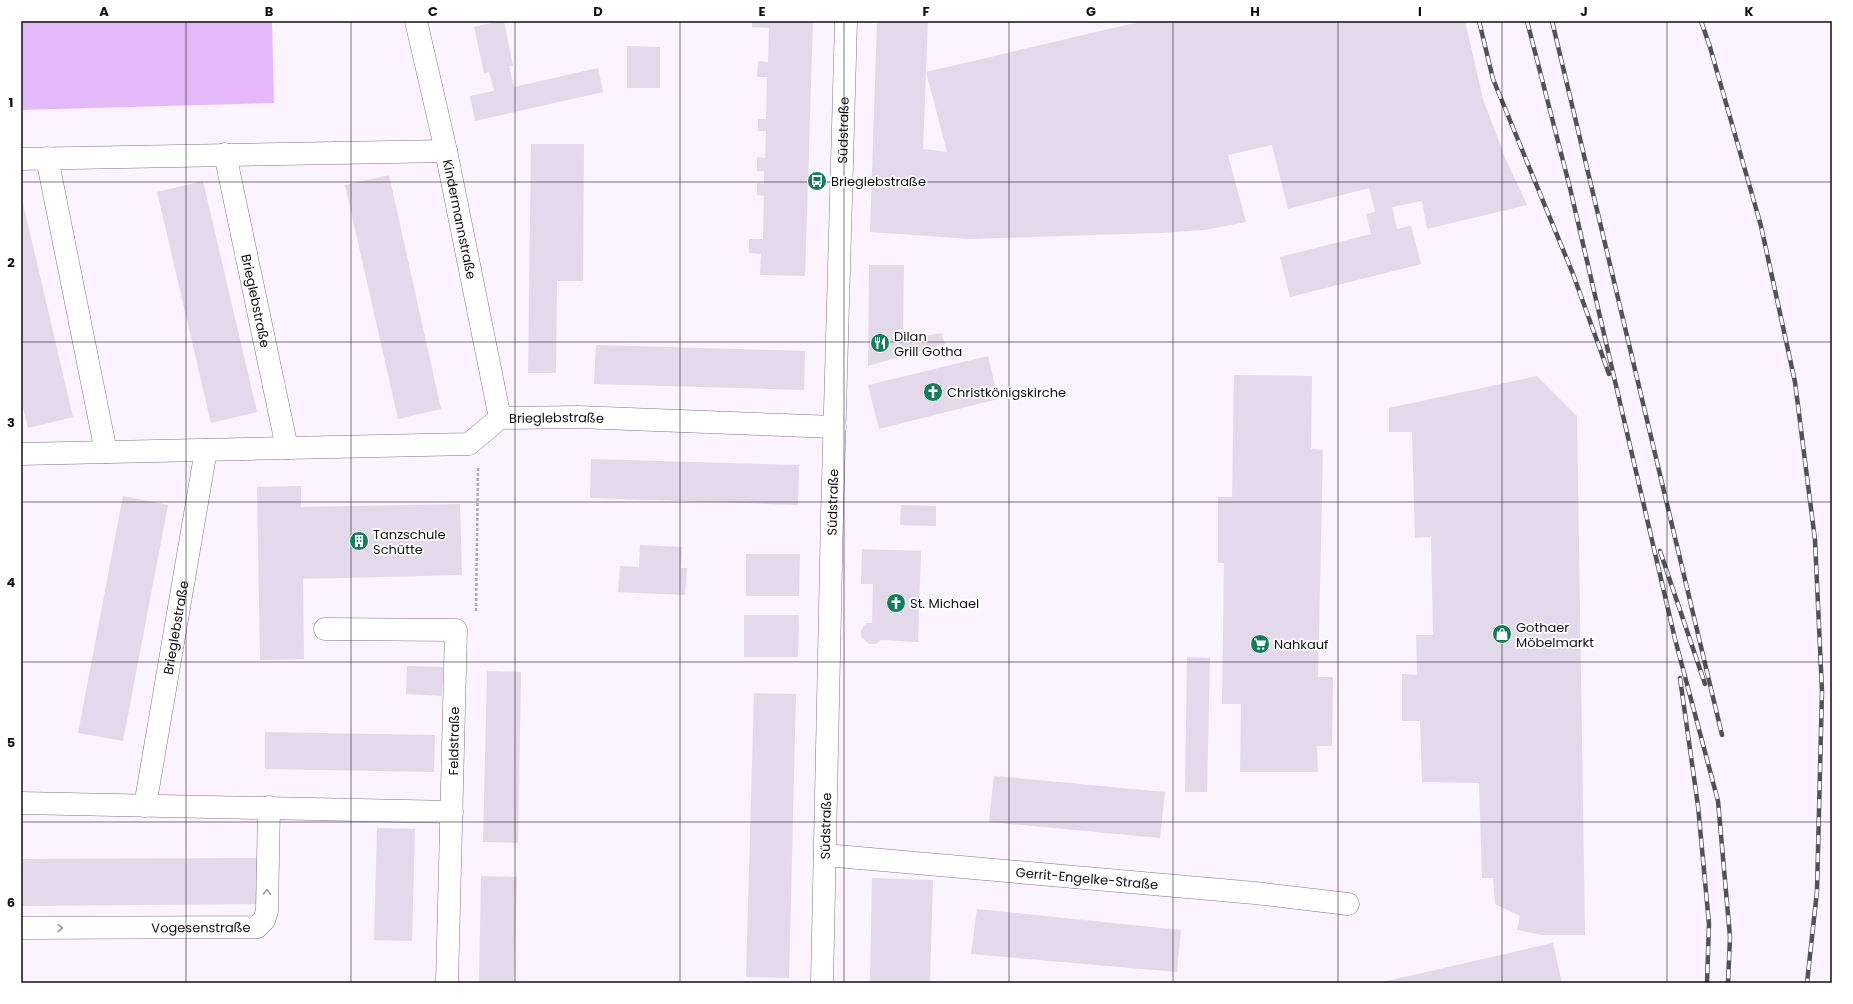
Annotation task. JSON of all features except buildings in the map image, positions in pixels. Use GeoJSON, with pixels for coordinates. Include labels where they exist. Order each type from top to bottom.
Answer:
{"type":"FeatureCollection","features":[{"type":"Feature","properties":{"kind":"street","name":"Kindermannstraße"},"geometry":{"type":"LineString","coordinates":[[416,21],[446,151],[500,418]]}},
{"type":"Feature","properties":{"kind":"street","name":"Südstraße"},"geometry":{"type":"LineString","coordinates":[[822,983],[832,524],[846,21]]}},
{"type":"Feature","properties":{"kind":"street"},"geometry":{"type":"LineString","coordinates":[[21,159],[446,151]]}},
{"type":"Feature","properties":{"kind":"street","name":"Brieglebstraße"},"geometry":{"type":"LineString","coordinates":[[225,154],[287,448]]}},
{"type":"Feature","properties":{"kind":"street"},"geometry":{"type":"LineString","coordinates":[[47,158],[106,452]]}},
{"type":"Feature","properties":{"kind":"street","name":"Brieglebstraße"},"geometry":{"type":"LineString","coordinates":[[21,454],[469,444],[500,418],[578,417],[835,427]]}},
{"type":"Feature","properties":{"kind":"street","name":"Brieglebstraße"},"geometry":{"type":"LineString","coordinates":[[145,806],[206,450]]}},
{"type":"Feature","properties":{"kind":"street"},"geometry":{"type":"LineString","coordinates":[[325,629],[456,630]]}},
{"type":"Feature","properties":{"kind":"street","name":"Feldstraße"},"geometry":{"type":"LineString","coordinates":[[447,983],[456,630]]}},
{"type":"Feature","properties":{"kind":"street"},"geometry":{"type":"LineString","coordinates":[[21,803],[452,812]]}},
{"type":"Feature","properties":{"kind":"street","name":"Vogesenstraße"},"geometry":{"type":"LineString","coordinates":[[21,928],[257,927],[264,920],[267,911],[269,807]]}},
{"type":"Feature","properties":{"kind":"street","name":"Gerrit-Engelke-Straße"},"geometry":{"type":"LineString","coordinates":[[825,855],[1255,893],[1348,904]]}},
{"type":"Feature","properties":{"kind":"path"},"geometry":{"type":"LineString","coordinates":[[456,630],[475,629],[479,435]]}},
{"type":"Feature","properties":{"kind":"shaded area"},"geometry":{"type":"Polygon","coordinates":[[[21,21],[272,21],[274,103],[21,110],[21,21]]]}},
{"type":"Feature","properties":{"kind":"railway"},"geometry":{"type":"LineString","coordinates":[[1479,21],[1493,79],[1573,274],[1609,374]]}},
{"type":"Feature","properties":{"kind":"railway"},"geometry":{"type":"LineString","coordinates":[[1527,21],[1570,188],[1675,639],[1718,801],[1730,937],[1728,983]]}},
{"type":"Feature","properties":{"kind":"railway"},"geometry":{"type":"LineString","coordinates":[[1552,21],[1722,735]]}},
{"type":"Feature","properties":{"kind":"railway"},"geometry":{"type":"LineString","coordinates":[[1701,21],[1710,47],[1761,226],[1795,382],[1815,540],[1822,691],[1817,891],[1807,983]]}},
{"type":"Feature","properties":{"kind":"railway"},"geometry":{"type":"LineString","coordinates":[[1660,551],[1705,684]]}},
{"type":"Feature","properties":{"kind":"railway"},"geometry":{"type":"LineString","coordinates":[[1680,678],[1698,806],[1709,924],[1707,983]]}},
{"type":"Feature","properties":{"kind":"place","name":"Brieglebstraße"},"geometry":{"type":"Point","coordinates":[817,181]}},
{"type":"Feature","properties":{"kind":"place","name":"Dilan Grill Gotha"},"geometry":{"type":"Point","coordinates":[880,343]}},
{"type":"Feature","properties":{"kind":"place","name":"Christkönigskirche"},"geometry":{"type":"Point","coordinates":[933,392]}},
{"type":"Feature","properties":{"kind":"place","name":"Tanzschule Schütte"},"geometry":{"type":"Point","coordinates":[359,541]}},
{"type":"Feature","properties":{"kind":"place","name":"St. Michael"},"geometry":{"type":"Point","coordinates":[896,603]}},
{"type":"Feature","properties":{"kind":"place","name":"Gothaer Möbelmarkt"},"geometry":{"type":"Point","coordinates":[1502,634]}},
{"type":"Feature","properties":{"kind":"place","name":"Nahkauf"},"geometry":{"type":"Point","coordinates":[1260,644]}}]}
